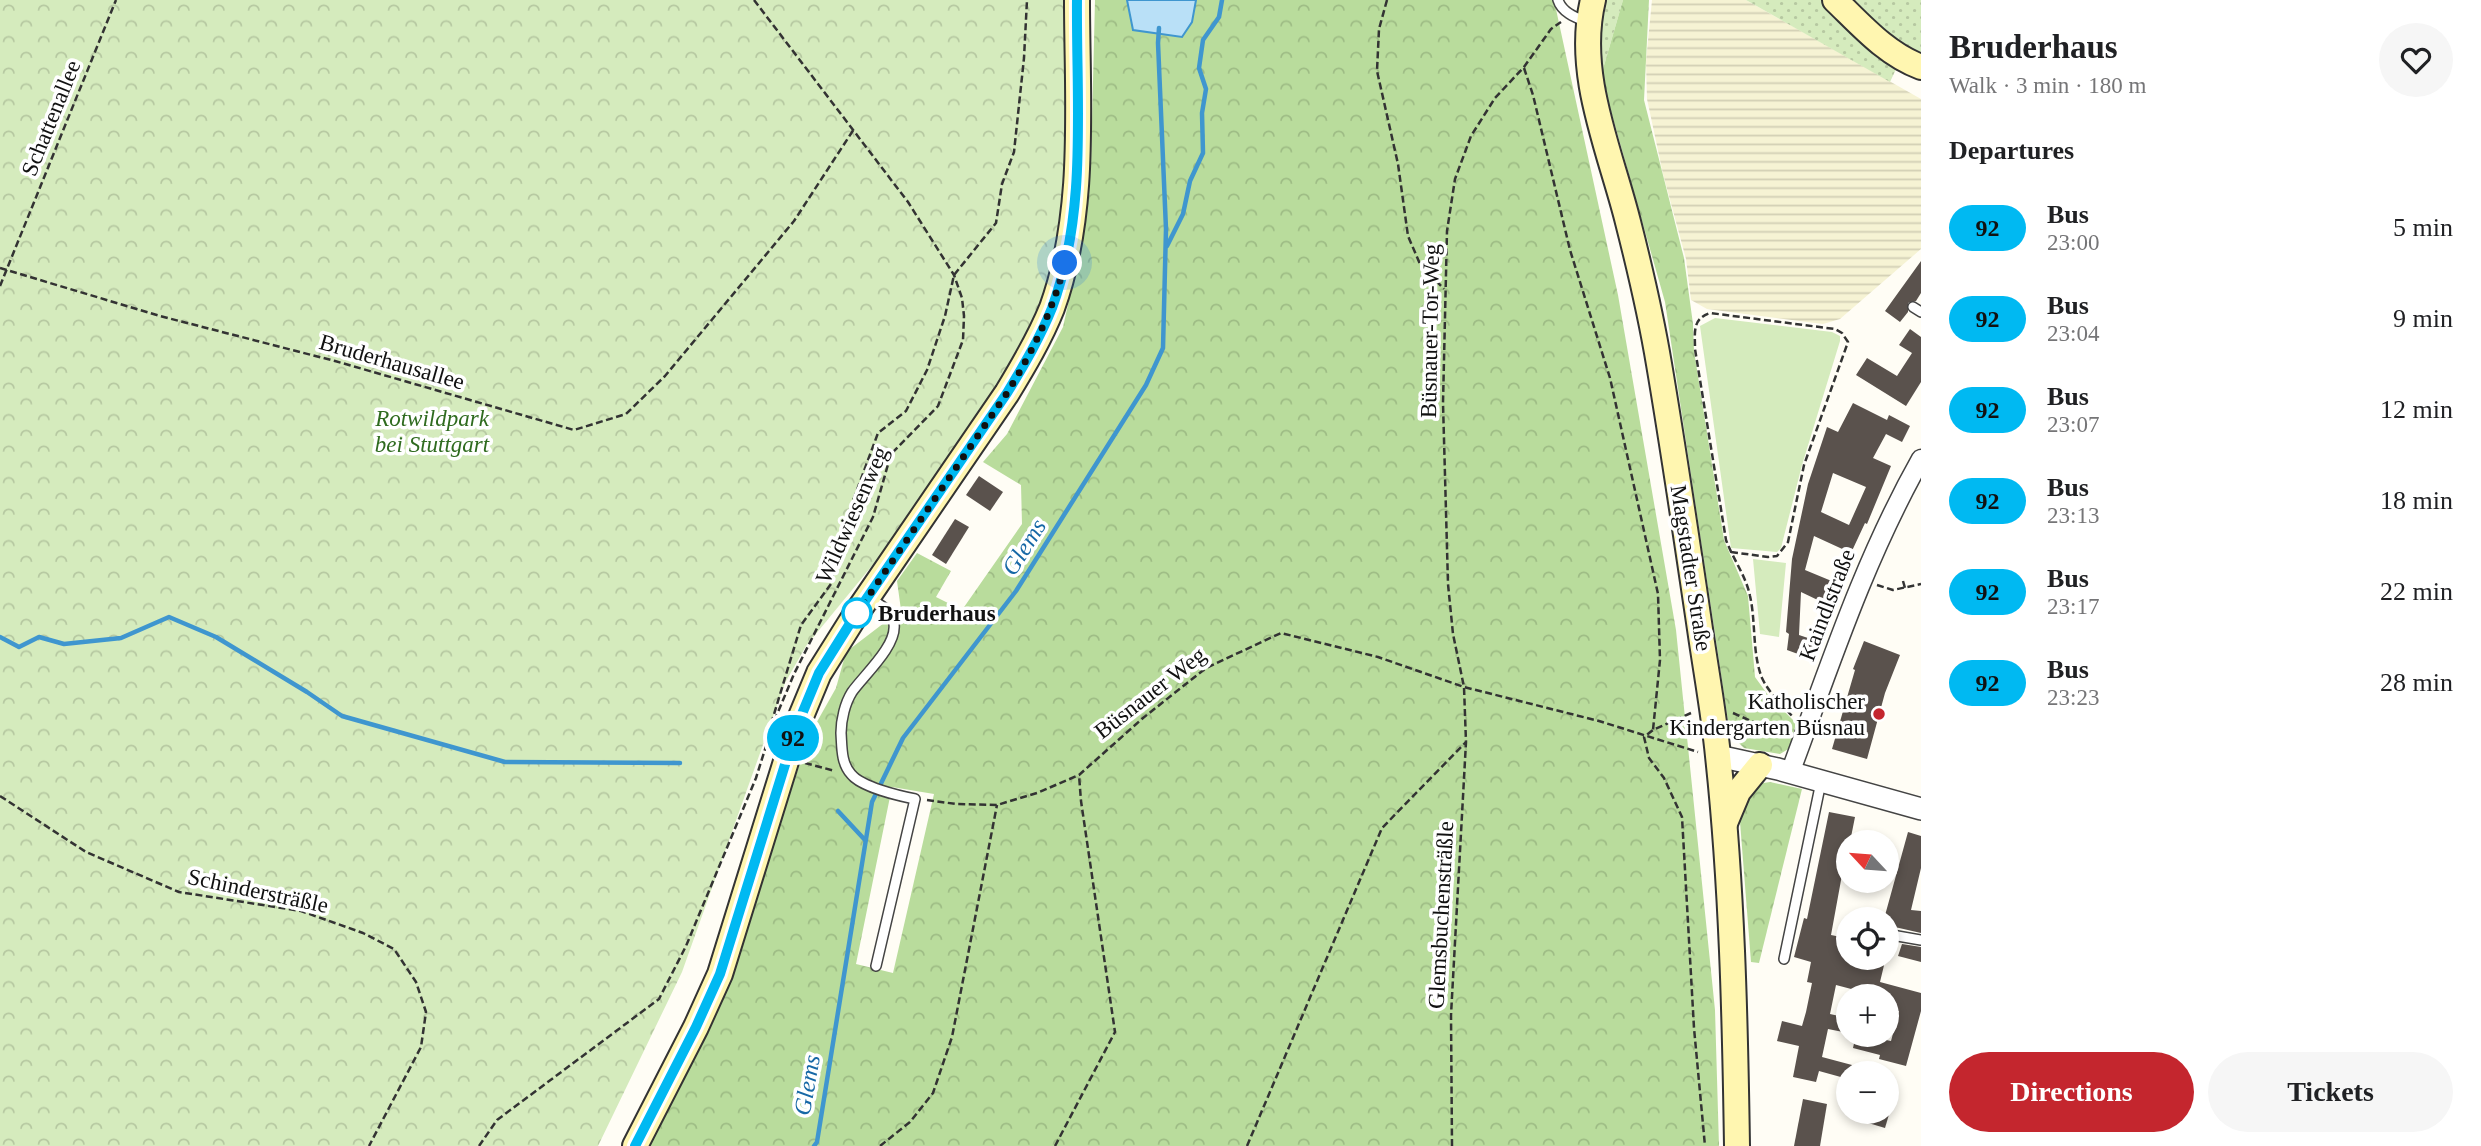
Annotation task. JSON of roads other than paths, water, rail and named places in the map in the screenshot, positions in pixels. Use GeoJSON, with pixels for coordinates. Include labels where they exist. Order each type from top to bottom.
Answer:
{"type":"FeatureCollection","features":[{"type":"Feature","properties":{"kind":"main road"},"geometry":{"type":"LineString","coordinates":[[635,1146],[720,974],[797,726],[825,664],[867,597],[1007,393],[1029,358],[1052,306],[1068,249],[1076,191],[1077,0]]}},
{"type":"Feature","properties":{"kind":"main road"},"geometry":{"type":"LineString","coordinates":[[1835,0],[1894,54],[1921,67]]}},
{"type":"Feature","properties":{"kind":"main road","name":"Magstadter Straße"},"geometry":{"type":"LineString","coordinates":[[1584,13],[1593,94],[1628,222],[1656,347],[1688,542],[1718,756],[1729,884],[1736,1028],[1737,1146]]}},
{"type":"Feature","properties":{"kind":"main road"},"geometry":{"type":"LineString","coordinates":[[1724,827],[1738,792],[1760,765]]}},
{"type":"Feature","properties":{"kind":"street","name":"Kaindlstraße"},"geometry":{"type":"LineString","coordinates":[[1790,773],[1860,580],[1893,508],[1921,459]]}},
{"type":"Feature","properties":{"kind":"street"},"geometry":{"type":"LineString","coordinates":[[1718,756],[1921,809]]}},
{"type":"Feature","properties":{"kind":"lane"},"geometry":{"type":"LineString","coordinates":[[1558,0],[1560,7],[1584,13]]}},
{"type":"Feature","properties":{"kind":"lane"},"geometry":{"type":"LineString","coordinates":[[867,597],[890,612],[894,625],[891,640],[851,694],[841,721],[845,763],[852,776],[864,783],[915,799],[876,966]]}},
{"type":"Feature","properties":{"kind":"lane"},"geometry":{"type":"LineString","coordinates":[[1784,960],[1821,782]]}},
{"type":"Feature","properties":{"kind":"lane"},"geometry":{"type":"LineString","coordinates":[[1899,936],[1921,940]]}},
{"type":"Feature","properties":{"kind":"water"},"geometry":{"type":"Polygon","coordinates":[[[1127,0],[1196,0],[1192,22],[1182,37],[1133,30],[1127,0]]]}},
{"type":"Feature","properties":{"kind":"waterway","name":"Glems"},"geometry":{"type":"LineString","coordinates":[[1167,246],[1183,214],[1190,181],[1203,153],[1202,113],[1206,89],[1199,68],[1203,40],[1219,17],[1222,0]]}},
{"type":"Feature","properties":{"kind":"waterway","name":"Glems"},"geometry":{"type":"LineString","coordinates":[[814,1146],[817,1142],[872,802],[903,738],[1016,591],[1146,385],[1163,348],[1166,229],[1159,28]]}},
{"type":"Feature","properties":{"kind":"waterway"},"geometry":{"type":"LineString","coordinates":[[0,637],[19,647],[39,637],[64,644],[121,638],[169,617],[216,637],[342,716],[505,762],[680,763]]}},
{"type":"Feature","properties":{"kind":"waterway"},"geometry":{"type":"LineString","coordinates":[[838,811],[865,840]]}},
{"type":"Feature","properties":{"kind":"place","name":"Bruderhaus"},"geometry":{"type":"Point","coordinates":[857,613]}},
{"type":"Feature","properties":{"kind":"place","name":"Katholischer Kindergarten Büsnau"},"geometry":{"type":"Point","coordinates":[1879,714]}},
{"type":"Feature","properties":{"kind":"park label","name":"Rotwildpark bei Stuttgart"},"geometry":{"type":"Point","coordinates":[432,431]}}]}
